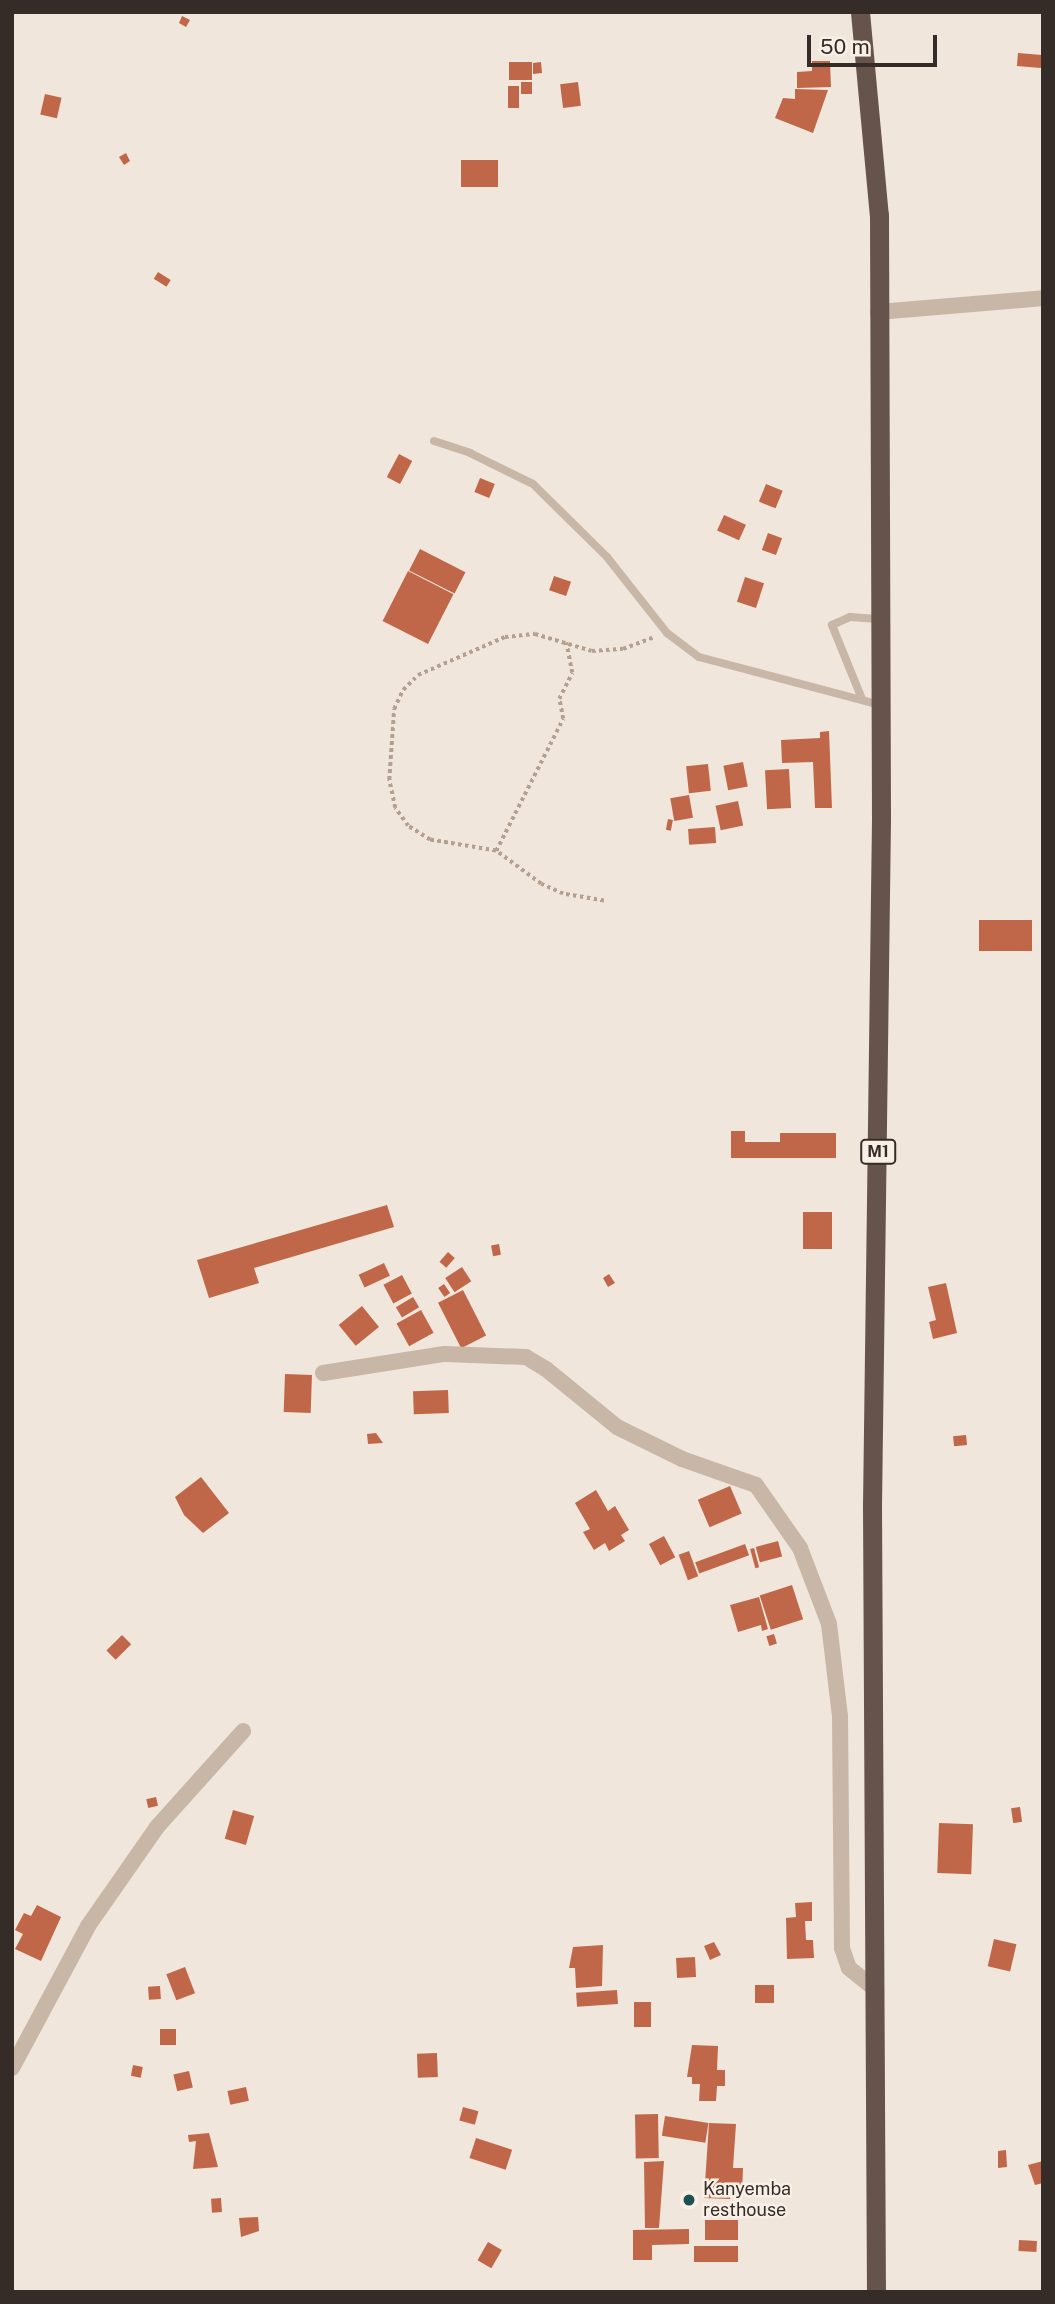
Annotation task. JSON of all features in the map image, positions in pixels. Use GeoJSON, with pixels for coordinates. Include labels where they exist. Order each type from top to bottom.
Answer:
{"type":"FeatureCollection","features":[{"type":"Feature","properties":{"kind":"highway","name":"M1"},"geometry":{"type":"LineString","coordinates":[[860,12],[879,215],[881,619],[871,702],[876,2292]]}},
{"type":"Feature","properties":{"kind":"street"},"geometry":{"type":"LineString","coordinates":[[878,312],[1043,298]]}},
{"type":"Feature","properties":{"kind":"street"},"geometry":{"type":"LineString","coordinates":[[323,1373],[446,1354],[526,1357],[546,1369],[617,1427],[682,1459],[756,1485],[800,1548],[829,1624],[840,1716],[842,1948],[849,1968],[876,1990]]}},
{"type":"Feature","properties":{"kind":"street"},"geometry":{"type":"LineString","coordinates":[[12,2068],[88,1926],[158,1827],[243,1731]]}},
{"type":"Feature","properties":{"kind":"lane"},"geometry":{"type":"LineString","coordinates":[[434,441],[470,453],[533,484],[607,557],[667,633],[699,657],[871,702]]}},
{"type":"Feature","properties":{"kind":"lane"},"geometry":{"type":"LineString","coordinates":[[871,702],[833,623],[850,617],[881,619]]}},
{"type":"Feature","properties":{"kind":"path"},"geometry":{"type":"LineString","coordinates":[[604,901],[563,894],[541,884],[496,851],[429,840],[408,826],[395,808],[389,780],[394,709],[403,690],[418,675],[479,645],[535,635],[592,651],[623,649],[667,633]]}},
{"type":"Feature","properties":{"kind":"path"},"geometry":{"type":"LineString","coordinates":[[496,851],[563,719],[559,699],[572,673],[566,643]]}},
{"type":"Feature","properties":{"kind":"building"},"geometry":{"type":"Polygon","coordinates":[[[182,16],[190,20],[186,27],[179,23],[182,16]]]}},
{"type":"Feature","properties":{"kind":"building"},"geometry":{"type":"Polygon","coordinates":[[[1018,53],[1042,55],[1041,68],[1017,66],[1018,53]]]}},
{"type":"Feature","properties":{"kind":"building"},"geometry":{"type":"Polygon","coordinates":[[[812,61],[830,61],[831,87],[797,88],[797,72],[812,71],[812,61]]]}},
{"type":"Feature","properties":{"kind":"building"},"geometry":{"type":"Polygon","coordinates":[[[509,62],[532,62],[532,80],[509,80],[509,62]]]}},
{"type":"Feature","properties":{"kind":"building"},"geometry":{"type":"Polygon","coordinates":[[[541,62],[542,73],[533,74],[533,63],[541,62]]]}},
{"type":"Feature","properties":{"kind":"building"},"geometry":{"type":"Polygon","coordinates":[[[521,82],[532,82],[532,94],[521,94],[521,82]]]}},
{"type":"Feature","properties":{"kind":"building"},"geometry":{"type":"Polygon","coordinates":[[[578,82],[581,106],[563,108],[560,84],[578,82]]]}},
{"type":"Feature","properties":{"kind":"building"},"geometry":{"type":"Polygon","coordinates":[[[508,86],[519,86],[519,108],[508,108],[508,86]]]}},
{"type":"Feature","properties":{"kind":"building"},"geometry":{"type":"Polygon","coordinates":[[[795,89],[828,90],[813,133],[775,118],[783,98],[795,99],[795,89]]]}},
{"type":"Feature","properties":{"kind":"building"},"geometry":{"type":"Polygon","coordinates":[[[45,94],[62,98],[57,118],[40,114],[45,94]]]}},
{"type":"Feature","properties":{"kind":"building"},"geometry":{"type":"Polygon","coordinates":[[[126,153],[130,161],[124,165],[119,157],[126,153]]]}},
{"type":"Feature","properties":{"kind":"building"},"geometry":{"type":"Polygon","coordinates":[[[461,160],[498,160],[498,187],[461,187],[461,160]]]}},
{"type":"Feature","properties":{"kind":"building"},"geometry":{"type":"Polygon","coordinates":[[[158,272],[171,280],[166,287],[154,279],[158,272]]]}},
{"type":"Feature","properties":{"kind":"building"},"geometry":{"type":"Polygon","coordinates":[[[399,454],[412,461],[400,484],[387,477],[399,454]]]}},
{"type":"Feature","properties":{"kind":"building"},"geometry":{"type":"Polygon","coordinates":[[[480,478],[495,484],[489,498],[474,492],[480,478]]]}},
{"type":"Feature","properties":{"kind":"building"},"geometry":{"type":"Polygon","coordinates":[[[766,484],[783,491],[776,508],[759,502],[766,484]]]}},
{"type":"Feature","properties":{"kind":"building"},"geometry":{"type":"Polygon","coordinates":[[[724,515],[746,525],[739,540],[717,531],[724,515]]]}},
{"type":"Feature","properties":{"kind":"building"},"geometry":{"type":"Polygon","coordinates":[[[768,533],[782,538],[776,555],[762,550],[768,533]]]}},
{"type":"Feature","properties":{"kind":"building"},"geometry":{"type":"Polygon","coordinates":[[[420,549],[465,572],[455,594],[409,570],[420,549]]]}},
{"type":"Feature","properties":{"kind":"building"},"geometry":{"type":"Polygon","coordinates":[[[408,571],[453,594],[428,644],[383,621],[408,571]]]}},
{"type":"Feature","properties":{"kind":"building"},"geometry":{"type":"Polygon","coordinates":[[[554,576],[571,582],[566,596],[549,590],[554,576]]]}},
{"type":"Feature","properties":{"kind":"building"},"geometry":{"type":"Polygon","coordinates":[[[745,577],[764,583],[756,608],[737,602],[745,577]]]}},
{"type":"Feature","properties":{"kind":"building"},"geometry":{"type":"Polygon","coordinates":[[[829,731],[832,808],[815,808],[813,762],[782,763],[781,740],[820,738],[820,732],[829,731]]]}},
{"type":"Feature","properties":{"kind":"building"},"geometry":{"type":"Polygon","coordinates":[[[743,762],[748,787],[728,790],[723,766],[743,762]]]}},
{"type":"Feature","properties":{"kind":"building"},"geometry":{"type":"Polygon","coordinates":[[[708,764],[711,791],[689,793],[686,766],[708,764]]]}},
{"type":"Feature","properties":{"kind":"building"},"geometry":{"type":"Polygon","coordinates":[[[789,769],[791,808],[767,809],[765,770],[789,769]]]}},
{"type":"Feature","properties":{"kind":"building"},"geometry":{"type":"Polygon","coordinates":[[[689,795],[693,818],[674,821],[670,798],[689,795]]]}},
{"type":"Feature","properties":{"kind":"building"},"geometry":{"type":"Polygon","coordinates":[[[738,801],[743,825],[721,830],[716,806],[738,801]]]}},
{"type":"Feature","properties":{"kind":"building"},"geometry":{"type":"Polygon","coordinates":[[[668,819],[673,820],[671,831],[666,830],[668,819]]]}},
{"type":"Feature","properties":{"kind":"building"},"geometry":{"type":"Polygon","coordinates":[[[715,827],[716,843],[689,845],[688,829],[715,827]]]}},
{"type":"Feature","properties":{"kind":"building"},"geometry":{"type":"Polygon","coordinates":[[[979,920],[1032,920],[1032,951],[979,951],[979,920]]]}},
{"type":"Feature","properties":{"kind":"building"},"geometry":{"type":"Polygon","coordinates":[[[731,1131],[745,1131],[745,1142],[780,1142],[780,1133],[836,1133],[836,1158],[731,1158],[731,1131]]]}},
{"type":"Feature","properties":{"kind":"building"},"geometry":{"type":"Polygon","coordinates":[[[387,1205],[394,1227],[254,1268],[259,1283],[209,1298],[197,1260],[387,1205]]]}},
{"type":"Feature","properties":{"kind":"building"},"geometry":{"type":"Polygon","coordinates":[[[803,1212],[832,1212],[832,1249],[803,1249],[803,1212]]]}},
{"type":"Feature","properties":{"kind":"building"},"geometry":{"type":"Polygon","coordinates":[[[499,1244],[501,1255],[493,1256],[491,1245],[499,1244]]]}},
{"type":"Feature","properties":{"kind":"building"},"geometry":{"type":"Polygon","coordinates":[[[448,1252],[455,1258],[446,1268],[439,1262],[448,1252]]]}},
{"type":"Feature","properties":{"kind":"building"},"geometry":{"type":"Polygon","coordinates":[[[384,1263],[390,1276],[365,1288],[359,1275],[384,1263]]]}},
{"type":"Feature","properties":{"kind":"building"},"geometry":{"type":"Polygon","coordinates":[[[462,1267],[471,1281],[454,1292],[445,1278],[462,1267]]]}},
{"type":"Feature","properties":{"kind":"building"},"geometry":{"type":"Polygon","coordinates":[[[609,1274],[615,1283],[608,1287],[603,1278],[609,1274]]]}},
{"type":"Feature","properties":{"kind":"building"},"geometry":{"type":"Polygon","coordinates":[[[402,1275],[412,1294],[393,1303],[383,1285],[402,1275]]]}},
{"type":"Feature","properties":{"kind":"building"},"geometry":{"type":"Polygon","coordinates":[[[946,1283],[957,1333],[933,1339],[929,1322],[936,1320],[928,1287],[946,1283]]]}},
{"type":"Feature","properties":{"kind":"building"},"geometry":{"type":"Polygon","coordinates":[[[444,1284],[450,1293],[444,1297],[438,1288],[444,1284]]]}},
{"type":"Feature","properties":{"kind":"building"},"geometry":{"type":"Polygon","coordinates":[[[463,1290],[486,1335],[461,1348],[438,1303],[463,1290]]]}},
{"type":"Feature","properties":{"kind":"building"},"geometry":{"type":"Polygon","coordinates":[[[413,1297],[419,1307],[402,1318],[396,1307],[413,1297]]]}},
{"type":"Feature","properties":{"kind":"building"},"geometry":{"type":"Polygon","coordinates":[[[362,1306],[379,1327],[356,1346],[339,1325],[362,1306]]]}},
{"type":"Feature","properties":{"kind":"building"},"geometry":{"type":"Polygon","coordinates":[[[421,1310],[434,1333],[409,1346],[397,1324],[421,1310]]]}},
{"type":"Feature","properties":{"kind":"building"},"geometry":{"type":"Polygon","coordinates":[[[285,1374],[312,1375],[311,1413],[284,1412],[285,1374]]]}},
{"type":"Feature","properties":{"kind":"building"},"geometry":{"type":"Polygon","coordinates":[[[448,1390],[449,1413],[414,1414],[413,1391],[448,1390]]]}},
{"type":"Feature","properties":{"kind":"building"},"geometry":{"type":"Polygon","coordinates":[[[376,1433],[383,1443],[368,1444],[367,1434],[376,1433]]]}},
{"type":"Feature","properties":{"kind":"building"},"geometry":{"type":"Polygon","coordinates":[[[966,1435],[967,1445],[954,1446],[953,1436],[966,1435]]]}},
{"type":"Feature","properties":{"kind":"building"},"geometry":{"type":"Polygon","coordinates":[[[201,1477],[229,1513],[203,1533],[184,1515],[175,1497],[201,1477]]]}},
{"type":"Feature","properties":{"kind":"building"},"geometry":{"type":"Polygon","coordinates":[[[730,1486],[742,1514],[710,1527],[698,1500],[730,1486]]]}},
{"type":"Feature","properties":{"kind":"building"},"geometry":{"type":"Polygon","coordinates":[[[596,1490],[608,1511],[615,1506],[629,1530],[621,1535],[625,1541],[609,1551],[605,1543],[594,1550],[583,1532],[590,1529],[575,1503],[596,1490]]]}},
{"type":"Feature","properties":{"kind":"building"},"geometry":{"type":"Polygon","coordinates":[[[664,1536],[675,1557],[660,1565],[649,1544],[664,1536]]]}},
{"type":"Feature","properties":{"kind":"building"},"geometry":{"type":"Polygon","coordinates":[[[778,1541],[782,1556],[760,1562],[756,1547],[778,1541]]]}},
{"type":"Feature","properties":{"kind":"building"},"geometry":{"type":"Polygon","coordinates":[[[745,1544],[749,1555],[699,1573],[695,1562],[745,1544]]]}},
{"type":"Feature","properties":{"kind":"building"},"geometry":{"type":"Polygon","coordinates":[[[754,1548],[759,1567],[755,1568],[750,1549],[754,1548]]]}},
{"type":"Feature","properties":{"kind":"building"},"geometry":{"type":"Polygon","coordinates":[[[689,1551],[698,1576],[688,1580],[679,1555],[689,1551]]]}},
{"type":"Feature","properties":{"kind":"building"},"geometry":{"type":"Polygon","coordinates":[[[792,1585],[803,1619],[771,1630],[760,1596],[792,1585]]]}},
{"type":"Feature","properties":{"kind":"building"},"geometry":{"type":"Polygon","coordinates":[[[759,1597],[768,1629],[762,1631],[761,1625],[738,1632],[730,1605],[759,1597]]]}},
{"type":"Feature","properties":{"kind":"building"},"geometry":{"type":"Polygon","coordinates":[[[774,1634],[777,1644],[769,1646],[766,1636],[774,1634]]]}},
{"type":"Feature","properties":{"kind":"building"},"geometry":{"type":"Polygon","coordinates":[[[122,1635],[131,1644],[116,1660],[106,1651],[122,1635]]]}},
{"type":"Feature","properties":{"kind":"building"},"geometry":{"type":"Polygon","coordinates":[[[156,1797],[158,1806],[148,1808],[146,1799],[156,1797]]]}},
{"type":"Feature","properties":{"kind":"building"},"geometry":{"type":"Polygon","coordinates":[[[1020,1807],[1022,1822],[1013,1823],[1011,1808],[1020,1807]]]}},
{"type":"Feature","properties":{"kind":"building"},"geometry":{"type":"Polygon","coordinates":[[[233,1810],[254,1816],[246,1845],[225,1839],[233,1810]]]}},
{"type":"Feature","properties":{"kind":"building"},"geometry":{"type":"Polygon","coordinates":[[[939,1823],[973,1824],[971,1874],[937,1873],[939,1823]]]}},
{"type":"Feature","properties":{"kind":"building"},"geometry":{"type":"Polygon","coordinates":[[[812,1902],[812,1921],[805,1921],[806,1940],[813,1940],[814,1958],[787,1959],[786,1918],[796,1917],[795,1903],[812,1902]]]}},
{"type":"Feature","properties":{"kind":"building"},"geometry":{"type":"Polygon","coordinates":[[[37,1905],[61,1917],[41,1961],[15,1949],[23,1934],[15,1930],[24,1913],[31,1916],[37,1905]]]}},
{"type":"Feature","properties":{"kind":"building"},"geometry":{"type":"Polygon","coordinates":[[[994,1939],[1016,1944],[1010,1971],[988,1966],[994,1939]]]}},
{"type":"Feature","properties":{"kind":"building"},"geometry":{"type":"Polygon","coordinates":[[[714,1942],[721,1955],[710,1960],[704,1946],[714,1942]]]}},
{"type":"Feature","properties":{"kind":"building"},"geometry":{"type":"Polygon","coordinates":[[[603,1945],[602,1986],[576,1988],[575,1968],[569,1968],[573,1947],[603,1945]]]}},
{"type":"Feature","properties":{"kind":"building"},"geometry":{"type":"Polygon","coordinates":[[[695,1957],[696,1977],[677,1978],[676,1958],[695,1957]]]}},
{"type":"Feature","properties":{"kind":"building"},"geometry":{"type":"Polygon","coordinates":[[[185,1967],[195,1993],[176,2000],[166,1974],[185,1967]]]}},
{"type":"Feature","properties":{"kind":"building"},"geometry":{"type":"Polygon","coordinates":[[[755,1985],[774,1985],[774,2003],[755,2003],[755,1985]]]}},
{"type":"Feature","properties":{"kind":"building"},"geometry":{"type":"Polygon","coordinates":[[[160,1986],[161,1999],[149,2000],[148,1987],[160,1986]]]}},
{"type":"Feature","properties":{"kind":"building"},"geometry":{"type":"Polygon","coordinates":[[[617,1990],[618,2004],[577,2007],[576,1993],[617,1990]]]}},
{"type":"Feature","properties":{"kind":"building"},"geometry":{"type":"Polygon","coordinates":[[[634,2002],[651,2002],[651,2027],[634,2027],[634,2002]]]}},
{"type":"Feature","properties":{"kind":"building"},"geometry":{"type":"Polygon","coordinates":[[[160,2029],[176,2029],[176,2045],[160,2045],[160,2029]]]}},
{"type":"Feature","properties":{"kind":"building"},"geometry":{"type":"Polygon","coordinates":[[[692,2045],[718,2046],[717,2070],[725,2070],[725,2086],[717,2086],[716,2101],[699,2101],[700,2084],[692,2084],[692,2077],[687,2077],[692,2045]]]}},
{"type":"Feature","properties":{"kind":"building"},"geometry":{"type":"Polygon","coordinates":[[[437,2053],[438,2077],[418,2078],[417,2054],[437,2053]]]}},
{"type":"Feature","properties":{"kind":"building"},"geometry":{"type":"Polygon","coordinates":[[[133,2065],[143,2067],[141,2078],[131,2076],[133,2065]]]}},
{"type":"Feature","properties":{"kind":"building"},"geometry":{"type":"Polygon","coordinates":[[[189,2071],[193,2088],[177,2091],[173,2075],[189,2071]]]}},
{"type":"Feature","properties":{"kind":"building"},"geometry":{"type":"Polygon","coordinates":[[[246,2087],[249,2101],[230,2105],[227,2091],[246,2087]]]}},
{"type":"Feature","properties":{"kind":"building"},"geometry":{"type":"Polygon","coordinates":[[[463,2107],[478,2111],[475,2125],[459,2121],[463,2107]]]}},
{"type":"Feature","properties":{"kind":"building"},"geometry":{"type":"Polygon","coordinates":[[[635,2114],[658,2114],[659,2158],[636,2158],[635,2114]]]}},
{"type":"Feature","properties":{"kind":"building"},"geometry":{"type":"Polygon","coordinates":[[[665,2116],[708,2123],[705,2143],[662,2136],[665,2116]]]}},
{"type":"Feature","properties":{"kind":"building"},"geometry":{"type":"Polygon","coordinates":[[[709,2123],[736,2124],[733,2168],[743,2168],[742,2192],[731,2192],[730,2199],[704,2198],[709,2123]]]}},
{"type":"Feature","properties":{"kind":"building"},"geometry":{"type":"Polygon","coordinates":[[[209,2133],[218,2167],[193,2169],[196,2141],[189,2142],[188,2135],[209,2133]]]}},
{"type":"Feature","properties":{"kind":"building"},"geometry":{"type":"Polygon","coordinates":[[[476,2138],[512,2150],[506,2170],[470,2158],[476,2138]]]}},
{"type":"Feature","properties":{"kind":"building"},"geometry":{"type":"Polygon","coordinates":[[[1006,2150],[1007,2167],[998,2168],[998,2151],[1006,2150]]]}},
{"type":"Feature","properties":{"kind":"building"},"geometry":{"type":"Polygon","coordinates":[[[664,2161],[659,2228],[645,2228],[644,2162],[664,2161]]]}},
{"type":"Feature","properties":{"kind":"building"},"geometry":{"type":"Polygon","coordinates":[[[1043,2161],[1043,2183],[1035,2185],[1028,2165],[1043,2161]]]}},
{"type":"Feature","properties":{"kind":"building"},"geometry":{"type":"Polygon","coordinates":[[[221,2198],[222,2212],[212,2213],[211,2199],[221,2198]]]}},
{"type":"Feature","properties":{"kind":"building"},"geometry":{"type":"Polygon","coordinates":[[[258,2217],[259,2231],[241,2237],[239,2218],[258,2217]]]}},
{"type":"Feature","properties":{"kind":"building"},"geometry":{"type":"Polygon","coordinates":[[[705,2220],[738,2220],[738,2240],[705,2240],[705,2220]]]}},
{"type":"Feature","properties":{"kind":"building"},"geometry":{"type":"Polygon","coordinates":[[[689,2229],[689,2244],[652,2245],[652,2260],[633,2260],[633,2230],[689,2229]]]}},
{"type":"Feature","properties":{"kind":"building"},"geometry":{"type":"Polygon","coordinates":[[[1019,2240],[1037,2241],[1036,2252],[1018,2251],[1019,2240]]]}},
{"type":"Feature","properties":{"kind":"building"},"geometry":{"type":"Polygon","coordinates":[[[488,2242],[502,2250],[491,2268],[478,2260],[488,2242]]]}},
{"type":"Feature","properties":{"kind":"building"},"geometry":{"type":"Polygon","coordinates":[[[694,2246],[738,2246],[738,2262],[694,2262],[694,2246]]]}},
{"type":"Feature","properties":{"kind":"place","name":"Kanyemba resthouse"},"geometry":{"type":"Point","coordinates":[689,2200]}}]}
